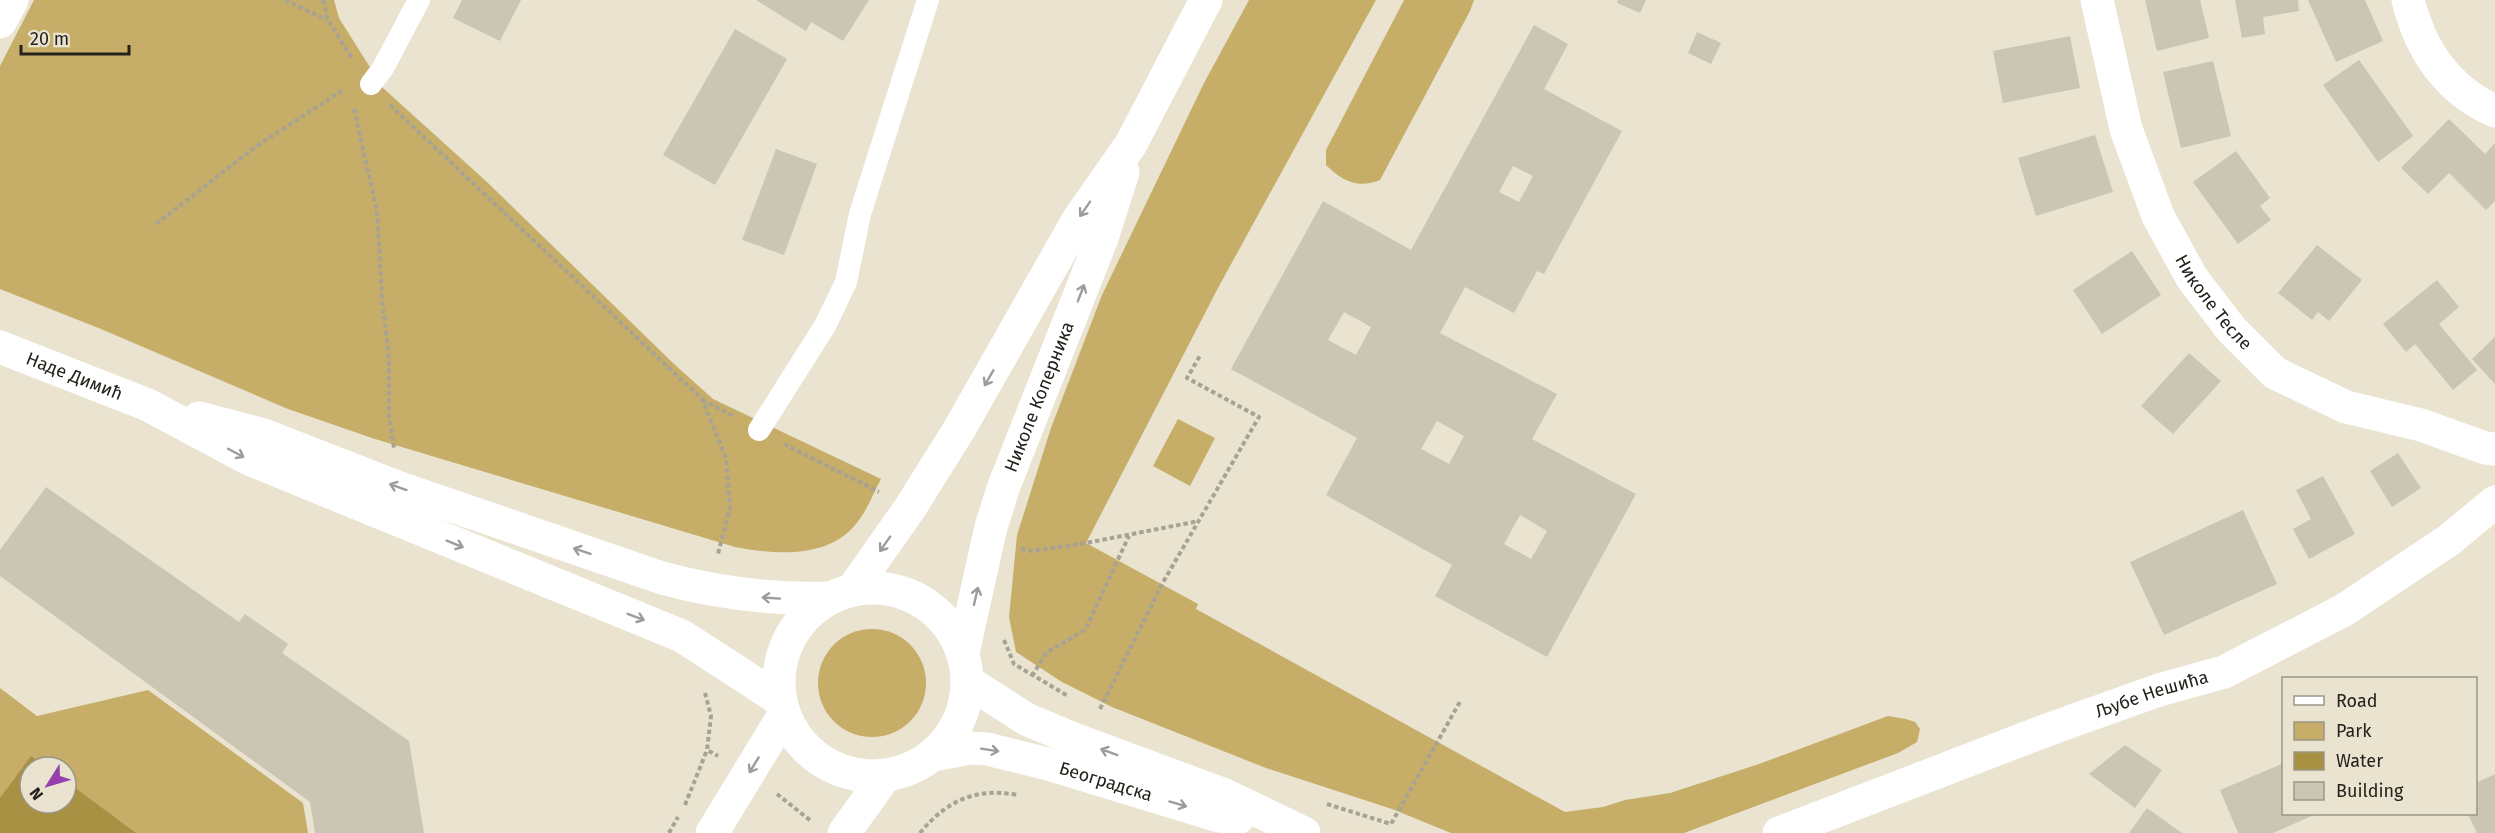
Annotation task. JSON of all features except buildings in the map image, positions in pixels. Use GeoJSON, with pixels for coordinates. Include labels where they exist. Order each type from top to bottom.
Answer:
{"type":"FeatureCollection","features":[{"type":"Feature","properties":{"kind":"main road"},"geometry":{"type":"LineString","coordinates":[[0,22],[12,0]]}},
{"type":"Feature","properties":{"kind":"main road","name":"Николе Коперника"},"geometry":{"type":"LineString","coordinates":[[841,594],[910,508],[960,428],[1078,220],[1131,144],[1206,0]]}},
{"type":"Feature","properties":{"kind":"main road","name":"Николе Тесле"},"geometry":{"type":"LineString","coordinates":[[2097,0],[2126,129],[2158,216],[2192,278],[2231,329],[2275,374],[2346,407],[2421,425],[2485,448],[2495,449]]}},
{"type":"Feature","properties":{"kind":"main road"},"geometry":{"type":"LineString","coordinates":[[2408,0],[2413,22],[2430,57],[2447,79],[2469,97],[2495,111]]}},
{"type":"Feature","properties":{"kind":"main road","name":"Николе Коперника"},"geometry":{"type":"LineString","coordinates":[[965,667],[991,527],[1004,486],[1102,238],[1131,144]]}},
{"type":"Feature","properties":{"kind":"main road","name":"Наде Димић"},"geometry":{"type":"LineString","coordinates":[[0,346],[148,405]]}},
{"type":"Feature","properties":{"kind":"main road"},"geometry":{"type":"LineString","coordinates":[[148,405],[264,435],[400,488],[643,572],[704,589],[780,599],[884,588],[913,597],[927,604],[948,626],[965,667],[964,709],[959,722],[943,746],[910,769],[885,776],[854,775],[824,763],[800,743],[782,707],[778,672],[785,646],[798,623],[818,605],[841,594]]}},
{"type":"Feature","properties":{"kind":"main road"},"geometry":{"type":"LineString","coordinates":[[148,405],[249,459],[682,636],[782,707]]}},
{"type":"Feature","properties":{"kind":"main road","name":"Љубе Нешића"},"geometry":{"type":"LineString","coordinates":[[1779,833],[2058,726],[2159,690],[2224,672],[2344,610],[2450,540],[2495,502]]}},
{"type":"Feature","properties":{"kind":"main road","name":"Београдска"},"geometry":{"type":"LineString","coordinates":[[965,667],[1034,722],[1225,795],[1292,828]]}},
{"type":"Feature","properties":{"kind":"main road"},"geometry":{"type":"LineString","coordinates":[[712,833],[782,707]]}},
{"type":"Feature","properties":{"kind":"main road","name":"Београдска"},"geometry":{"type":"LineString","coordinates":[[933,755],[970,748],[987,749],[1048,764],[1219,816],[1292,828]]}},
{"type":"Feature","properties":{"kind":"main road"},"geometry":{"type":"LineString","coordinates":[[844,833],[885,776]]}},
{"type":"Feature","properties":{"kind":"lane"},"geometry":{"type":"LineString","coordinates":[[362,84],[383,68],[419,0]]}},
{"type":"Feature","properties":{"kind":"lane"},"geometry":{"type":"LineString","coordinates":[[759,430],[826,324],[846,282],[860,214],[928,0]]}},
{"type":"Feature","properties":{"kind":"path"},"geometry":{"type":"LineString","coordinates":[[285,0],[328,20]]}},
{"type":"Feature","properties":{"kind":"path"},"geometry":{"type":"LineString","coordinates":[[323,0],[328,20],[353,60],[362,84],[409,125],[702,399],[726,458],[730,507],[721,546],[704,589]]}},
{"type":"Feature","properties":{"kind":"path"},"geometry":{"type":"LineString","coordinates":[[353,60],[353,68]]}},
{"type":"Feature","properties":{"kind":"path"},"geometry":{"type":"LineString","coordinates":[[156,224],[258,145],[362,84]]}},
{"type":"Feature","properties":{"kind":"path"},"geometry":{"type":"LineString","coordinates":[[352,100],[377,211],[382,298],[389,360],[389,416],[400,488]]}},
{"type":"Feature","properties":{"kind":"path"},"geometry":{"type":"LineString","coordinates":[[1100,709],[1162,584],[1259,417],[1187,378],[1201,354]]}},
{"type":"Feature","properties":{"kind":"path"},"geometry":{"type":"LineString","coordinates":[[1020,549],[1032,551],[1199,521]]}},
{"type":"Feature","properties":{"kind":"path"},"geometry":{"type":"LineString","coordinates":[[1032,676],[1046,653],[1085,630],[1129,535]]}},
{"type":"Feature","properties":{"kind":"path"},"geometry":{"type":"LineString","coordinates":[[1320,801],[1391,824],[1461,700]]}},
{"type":"Feature","properties":{"kind":"path"},"geometry":{"type":"LineString","coordinates":[[1094,707],[1110,714]]}},
{"type":"Feature","properties":{"kind":"path"},"geometry":{"type":"LineString","coordinates":[[669,833],[685,805],[707,750]]}},
{"type":"Feature","properties":{"kind":"green space"},"geometry":{"type":"Polygon","coordinates":[[[34,0],[334,0],[339,18],[383,88],[487,182],[713,399],[881,479],[859,520],[848,533],[819,548],[768,552],[735,547],[375,439],[288,409],[101,329],[0,289],[0,66],[34,0]]]}},
{"type":"Feature","properties":{"kind":"green space"},"geometry":{"type":"Polygon","coordinates":[[[1249,0],[1376,0],[1218,288],[1086,543],[1198,604],[1196,609],[1565,812],[1603,807],[1625,800],[1670,793],[1759,764],[1888,716],[1915,722],[1920,729],[1917,742],[1898,753],[1684,833],[1451,833],[1392,809],[1266,768],[1112,707],[1062,682],[1016,652],[1009,617],[1017,535],[1051,428],[1102,295],[1204,83],[1249,0]]]}},
{"type":"Feature","properties":{"kind":"green space"},"geometry":{"type":"Polygon","coordinates":[[[1404,0],[1474,0],[1380,180],[1365,184],[1351,182],[1326,165],[1326,150],[1404,0]]]}},
{"type":"Feature","properties":{"kind":"green space"},"geometry":{"type":"Polygon","coordinates":[[[1178,419],[1215,438],[1190,486],[1153,466],[1178,419]]]}},
{"type":"Feature","properties":{"kind":"green space"},"geometry":{"type":"Polygon","coordinates":[[[872,629],[893,633],[910,645],[922,662],[926,683],[922,704],[910,721],[893,733],[872,737],[851,733],[834,721],[822,704],[818,683],[822,662],[834,645],[851,633],[872,629]]]}},
{"type":"Feature","properties":{"kind":"green space"},"geometry":{"type":"Polygon","coordinates":[[[0,688],[37,716],[148,690],[303,803],[308,833],[0,833],[0,688]]]}},
{"type":"Feature","properties":{"kind":"water"},"geometry":{"type":"Polygon","coordinates":[[[18,774],[18,815],[78,815],[78,790],[136,833],[0,833],[0,798],[18,774]]]}}]}
